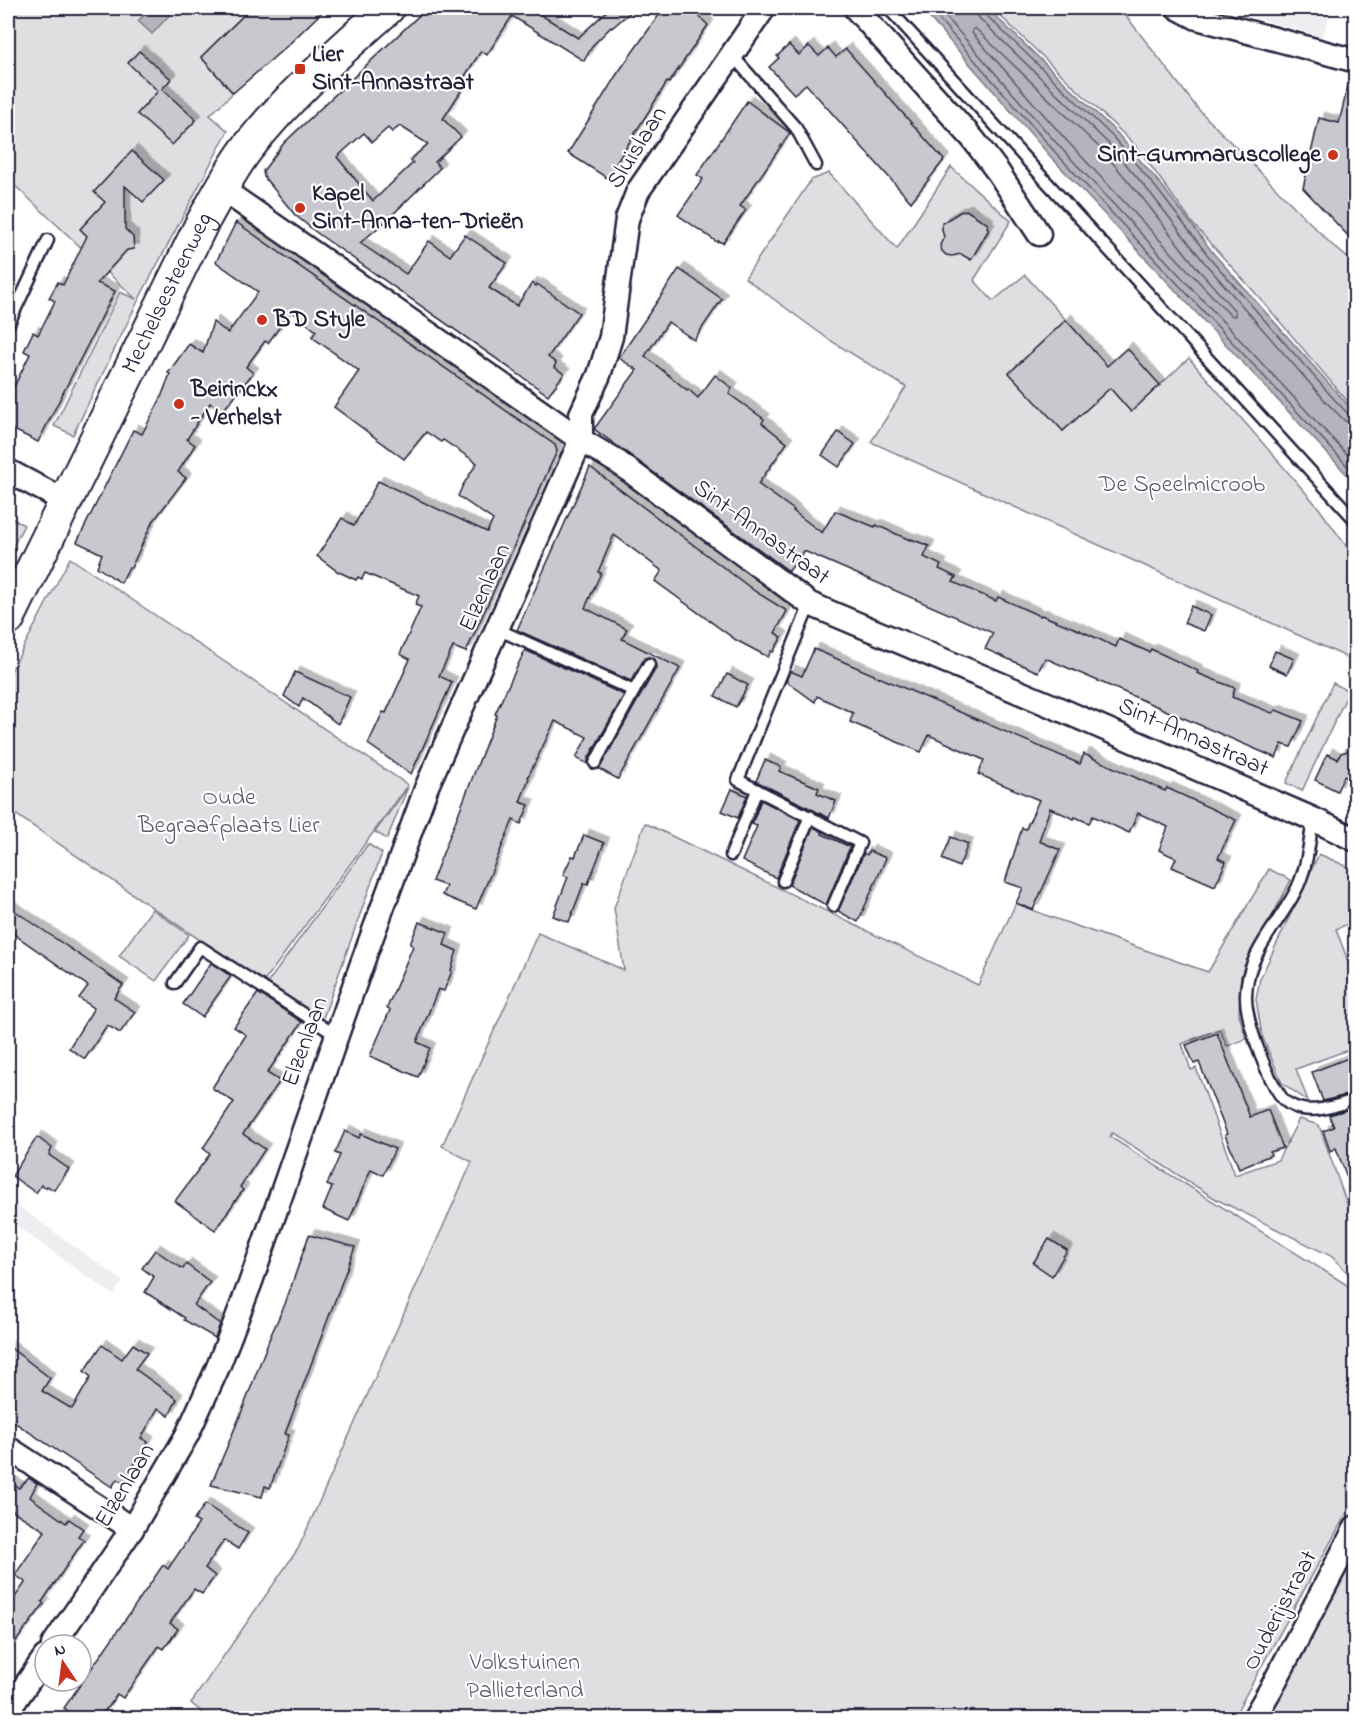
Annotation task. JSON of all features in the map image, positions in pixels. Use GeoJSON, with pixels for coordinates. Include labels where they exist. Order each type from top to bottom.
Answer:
{"type":"FeatureCollection","features":[{"type":"Feature","properties":{"kind":"street","name":"Mechelsesteenweg"},"geometry":{"type":"LineString","coordinates":[[8,619],[201,225],[244,152],[304,83],[388,8]]}},
{"type":"Feature","properties":{"kind":"street","name":"Sluislaan"},"geometry":{"type":"LineString","coordinates":[[581,440],[581,414],[599,375],[611,337],[627,219],[631,207],[638,191],[764,8]]}},
{"type":"Feature","properties":{"kind":"street"},"geometry":{"type":"LineString","coordinates":[[855,8],[973,139],[1039,234]]}},
{"type":"Feature","properties":{"kind":"street"},"geometry":{"type":"LineString","coordinates":[[1178,8],[1197,18],[1356,62]]}},
{"type":"Feature","properties":{"kind":"street","name":"Sint-Annastraat"},"geometry":{"type":"LineString","coordinates":[[222,189],[581,440],[620,463],[810,604],[1058,708],[1356,840]]}},
{"type":"Feature","properties":{"kind":"street","name":"Elzenlaan"},"geometry":{"type":"LineString","coordinates":[[61,1633],[132,1529],[188,1435],[218,1367],[250,1284],[360,969],[427,786],[581,440]]}},
{"type":"Feature","properties":{"kind":"street"},"geometry":{"type":"LineString","coordinates":[[8,471],[65,501]]}},
{"type":"Feature","properties":{"kind":"street"},"geometry":{"type":"LineString","coordinates":[[8,1448],[132,1529]]}},
{"type":"Feature","properties":{"kind":"street","name":"Ouderijstraat"},"geometry":{"type":"LineString","coordinates":[[1254,1719],[1356,1527]]}},
{"type":"Feature","properties":{"kind":"street"},"geometry":{"type":"LineString","coordinates":[[8,1711],[33,1675]]}},
{"type":"Feature","properties":{"kind":"lane"},"geometry":{"type":"LineString","coordinates":[[888,8],[1356,520]]}},
{"type":"Feature","properties":{"kind":"lane"},"geometry":{"type":"LineString","coordinates":[[732,55],[795,128],[816,165]]}},
{"type":"Feature","properties":{"kind":"lane"},"geometry":{"type":"LineString","coordinates":[[8,325],[48,240]]}},
{"type":"Feature","properties":{"kind":"lane"},"geometry":{"type":"LineString","coordinates":[[810,604],[738,780],[860,843],[833,906]]}},
{"type":"Feature","properties":{"kind":"lane"},"geometry":{"type":"LineString","coordinates":[[497,629],[634,691]]}},
{"type":"Feature","properties":{"kind":"lane"},"geometry":{"type":"LineString","coordinates":[[595,763],[649,664]]}},
{"type":"Feature","properties":{"kind":"lane"},"geometry":{"type":"LineString","coordinates":[[731,855],[757,790]]}},
{"type":"Feature","properties":{"kind":"lane"},"geometry":{"type":"LineString","coordinates":[[783,881],[810,816]]}},
{"type":"Feature","properties":{"kind":"lane"},"geometry":{"type":"LineString","coordinates":[[1313,819],[1304,871],[1295,893],[1255,957],[1247,984],[1246,1005],[1265,1066],[1279,1095],[1285,1101],[1308,1110],[1352,1101],[1356,1104]]}},
{"type":"Feature","properties":{"kind":"lane"},"geometry":{"type":"LineString","coordinates":[[175,983],[200,947],[337,1036]]}},
{"type":"Feature","properties":{"kind":"shaded area"},"geometry":{"type":"Polygon","coordinates":[[[1223,8],[1332,8],[1322,37],[1223,8]]]}},
{"type":"Feature","properties":{"kind":"shaded area"},"geometry":{"type":"Polygon","coordinates":[[[8,1199],[123,1281],[113,1295],[8,1220],[8,1199]]]}},
{"type":"Feature","properties":{"kind":"green space"},"geometry":{"type":"Polygon","coordinates":[[[8,8],[251,8],[201,57],[233,93],[210,115],[228,131],[138,301],[73,435],[54,426],[120,292],[136,299],[8,179],[8,8]]]}},
{"type":"Feature","properties":{"kind":"green space"},"geometry":{"type":"Polygon","coordinates":[[[992,8],[1120,8],[1198,109],[1331,244],[1355,264],[1355,410],[1193,224],[1137,147],[992,8]]]}},
{"type":"Feature","properties":{"kind":"green space","name":"De Speelmicroob"},"geometry":{"type":"Polygon","coordinates":[[[951,167],[1011,221],[974,280],[993,301],[1025,275],[1066,320],[1010,373],[1063,431],[1110,388],[1131,412],[1189,358],[1318,507],[1355,558],[1355,664],[1340,654],[871,442],[906,387],[828,339],[745,278],[811,180],[829,173],[897,249],[951,167]]]}},
{"type":"Feature","properties":{"kind":"green space"},"geometry":{"type":"Polygon","coordinates":[[[8,516],[24,525],[8,556],[8,516]]]}},
{"type":"Feature","properties":{"kind":"green space","name":"Oude Begraafplaats Lier"},"geometry":{"type":"Polygon","coordinates":[[[70,558],[408,785],[263,983],[8,809],[8,677],[70,558]]]}},
{"type":"Feature","properties":{"kind":"green space"},"geometry":{"type":"Polygon","coordinates":[[[1333,683],[1349,691],[1302,791],[1286,783],[1333,683]]]}},
{"type":"Feature","properties":{"kind":"green space"},"geometry":{"type":"Polygon","coordinates":[[[408,787],[387,839],[375,832],[408,787]]]}},
{"type":"Feature","properties":{"kind":"green space","name":"Volkstuinen Pallieterland"},"geometry":{"type":"Polygon","coordinates":[[[645,823],[978,985],[1016,903],[1208,972],[1269,869],[1291,880],[1241,976],[1239,1014],[1246,1039],[1227,1046],[1219,1029],[1182,1044],[1191,1070],[1196,1068],[1235,1175],[1278,1160],[1299,1119],[1319,1125],[1355,1227],[1355,1271],[1351,1276],[1331,1256],[1216,1199],[1112,1133],[1110,1137],[1355,1290],[1355,1498],[1233,1718],[209,1718],[191,1703],[298,1549],[472,1162],[442,1146],[538,933],[624,970],[614,908],[645,823]]]}},
{"type":"Feature","properties":{"kind":"green space"},"geometry":{"type":"Polygon","coordinates":[[[368,844],[382,853],[322,1021],[266,985],[368,844]]]}},
{"type":"Feature","properties":{"kind":"green space"},"geometry":{"type":"Polygon","coordinates":[[[1319,854],[1355,870],[1355,921],[1336,929],[1355,980],[1356,1047],[1296,1069],[1308,1101],[1282,1083],[1262,1036],[1256,999],[1260,979],[1319,854]]]}},
{"type":"Feature","properties":{"kind":"green space"},"geometry":{"type":"Polygon","coordinates":[[[152,909],[189,935],[156,981],[119,956],[152,909]]]}},
{"type":"Feature","properties":{"kind":"green space"},"geometry":{"type":"Polygon","coordinates":[[[1355,1552],[1355,1718],[1263,1718],[1283,1686],[1355,1552]]]}},
{"type":"Feature","properties":{"kind":"water"},"geometry":{"type":"Polygon","coordinates":[[[151,8],[176,8],[152,34],[138,21],[151,8]]]}},
{"type":"Feature","properties":{"kind":"water"},"geometry":{"type":"Polygon","coordinates":[[[921,8],[987,8],[1117,133],[1162,186],[1214,254],[1355,413],[1355,483],[1050,156],[921,8]]]}},
{"type":"Feature","properties":{"kind":"building"},"geometry":{"type":"Polygon","coordinates":[[[251,8],[326,8],[233,93],[201,57],[251,8]]]}},
{"type":"Feature","properties":{"kind":"building"},"geometry":{"type":"Polygon","coordinates":[[[427,8],[530,8],[578,38],[610,8],[635,8],[593,45],[584,61],[512,16],[487,55],[481,51],[457,88],[461,91],[443,119],[461,137],[435,162],[440,168],[360,243],[406,274],[429,241],[450,256],[465,235],[507,263],[489,288],[517,306],[532,283],[536,286],[537,284],[579,313],[548,357],[556,363],[554,367],[564,374],[548,395],[317,233],[295,215],[264,177],[263,171],[284,143],[427,8]],[[400,126],[392,132],[388,128],[372,142],[364,133],[337,157],[373,201],[413,163],[410,160],[428,144],[400,126]]]}},
{"type":"Feature","properties":{"kind":"building"},"geometry":{"type":"Polygon","coordinates":[[[664,8],[690,8],[708,25],[669,83],[667,82],[607,178],[568,153],[617,74],[664,8]]]}},
{"type":"Feature","properties":{"kind":"building"},"geometry":{"type":"Polygon","coordinates":[[[789,45],[799,55],[809,46],[819,56],[828,48],[836,57],[846,49],[944,160],[911,202],[806,84],[794,94],[769,67],[789,45]]]}},
{"type":"Feature","properties":{"kind":"building"},"geometry":{"type":"Polygon","coordinates":[[[139,51],[171,79],[162,89],[196,120],[172,145],[137,114],[158,91],[128,63],[139,51]]]}},
{"type":"Feature","properties":{"kind":"building","name":"Sint-Gummaruscollege"},"geometry":{"type":"Polygon","coordinates":[[[1349,81],[1356,82],[1356,244],[1303,188],[1319,118],[1339,123],[1349,81]]]}},
{"type":"Feature","properties":{"kind":"building"},"geometry":{"type":"Polygon","coordinates":[[[747,101],[790,133],[740,206],[746,210],[723,243],[717,242],[678,215],[703,179],[697,175],[747,101]]]}},
{"type":"Feature","properties":{"kind":"building"},"geometry":{"type":"Polygon","coordinates":[[[132,151],[164,180],[143,202],[125,186],[125,229],[133,237],[134,249],[127,250],[97,283],[115,291],[38,442],[8,427],[8,399],[30,354],[24,351],[33,332],[38,335],[55,301],[49,298],[58,282],[63,285],[87,236],[80,229],[105,202],[94,192],[132,151]]]}},
{"type":"Feature","properties":{"kind":"building"},"geometry":{"type":"Polygon","coordinates":[[[966,210],[988,224],[989,229],[971,260],[961,254],[946,255],[940,245],[944,237],[942,223],[966,210]]]}},
{"type":"Feature","properties":{"kind":"building"},"geometry":{"type":"Polygon","coordinates":[[[236,222],[555,445],[557,451],[466,652],[453,647],[439,676],[452,682],[411,774],[368,744],[383,712],[386,713],[410,659],[400,654],[421,607],[415,605],[419,596],[365,573],[362,579],[358,577],[356,580],[337,571],[317,556],[342,518],[354,526],[378,481],[487,532],[493,520],[458,496],[477,463],[443,440],[441,442],[426,432],[404,459],[334,407],[359,371],[312,337],[316,331],[291,311],[268,343],[265,341],[246,367],[253,373],[222,412],[210,403],[187,439],[195,445],[178,472],[186,478],[152,523],[131,568],[129,567],[121,583],[97,567],[102,554],[77,542],[133,430],[142,434],[160,400],[170,374],[168,373],[189,344],[203,353],[213,322],[228,333],[258,292],[216,262],[236,222]]]}},
{"type":"Feature","properties":{"kind":"building"},"geometry":{"type":"Polygon","coordinates":[[[679,269],[722,299],[694,340],[668,322],[645,356],[698,398],[715,375],[732,388],[729,394],[764,419],[762,423],[787,443],[758,484],[822,533],[835,511],[875,527],[876,525],[929,546],[924,557],[941,565],[939,569],[956,577],[953,582],[996,601],[998,597],[1116,647],[1119,639],[1149,652],[1151,649],[1198,671],[1197,673],[1235,688],[1232,697],[1272,713],[1276,710],[1303,721],[1291,747],[1282,744],[1276,758],[1045,658],[1038,672],[985,649],[993,633],[804,551],[789,571],[594,429],[637,370],[619,358],[679,269]]]}},
{"type":"Feature","properties":{"kind":"building","name":"De Speelmicroob"},"geometry":{"type":"Polygon","coordinates":[[[1066,320],[1107,366],[1127,348],[1160,385],[1131,412],[1110,388],[1063,431],[1009,373],[1066,320]]]}},
{"type":"Feature","properties":{"kind":"building"},"geometry":{"type":"Polygon","coordinates":[[[838,432],[855,444],[839,467],[822,455],[838,432]]]}},
{"type":"Feature","properties":{"kind":"building"},"geometry":{"type":"Polygon","coordinates":[[[590,467],[756,592],[787,611],[775,633],[782,637],[768,657],[736,640],[655,581],[662,571],[614,535],[598,572],[601,573],[585,608],[627,629],[622,639],[680,668],[618,779],[599,769],[656,668],[655,660],[645,658],[631,681],[517,630],[590,467]]]}},
{"type":"Feature","properties":{"kind":"building"},"geometry":{"type":"Polygon","coordinates":[[[1191,606],[1211,615],[1204,631],[1184,623],[1191,606]]]}},
{"type":"Feature","properties":{"kind":"building"},"geometry":{"type":"Polygon","coordinates":[[[814,649],[1080,764],[1084,754],[1165,791],[1167,788],[1236,820],[1218,858],[1226,862],[1215,886],[1172,867],[1176,858],[1159,850],[1168,827],[1138,813],[1129,833],[1093,816],[1089,823],[1050,808],[1039,841],[1060,850],[1033,910],[1016,903],[1023,888],[1005,882],[1022,828],[1026,829],[1039,800],[978,774],[984,760],[929,735],[921,752],[850,722],[853,713],[817,696],[815,702],[786,681],[790,671],[802,676],[814,649]]]}},
{"type":"Feature","properties":{"kind":"building"},"geometry":{"type":"Polygon","coordinates":[[[525,650],[624,695],[588,759],[588,764],[576,758],[587,737],[555,721],[528,777],[520,802],[529,805],[521,824],[513,820],[476,909],[442,895],[446,886],[432,881],[497,715],[495,714],[525,650]]]}},
{"type":"Feature","properties":{"kind":"building"},"geometry":{"type":"Polygon","coordinates":[[[1275,651],[1294,659],[1287,674],[1269,666],[1275,651]]]}},
{"type":"Feature","properties":{"kind":"building"},"geometry":{"type":"Polygon","coordinates":[[[295,672],[350,697],[338,724],[303,698],[299,707],[284,696],[295,672]]]}},
{"type":"Feature","properties":{"kind":"building"},"geometry":{"type":"Polygon","coordinates":[[[727,674],[748,685],[736,707],[715,696],[727,674]]]}},
{"type":"Feature","properties":{"kind":"building"},"geometry":{"type":"Polygon","coordinates":[[[1356,749],[1356,781],[1344,776],[1337,791],[1315,780],[1327,754],[1338,759],[1341,753],[1356,749]]]}},
{"type":"Feature","properties":{"kind":"building"},"geometry":{"type":"Polygon","coordinates":[[[765,760],[781,767],[779,771],[819,788],[817,793],[836,801],[829,818],[756,781],[765,760]]]}},
{"type":"Feature","properties":{"kind":"building"},"geometry":{"type":"Polygon","coordinates":[[[732,789],[747,796],[738,818],[722,811],[732,789]]]}},
{"type":"Feature","properties":{"kind":"building"},"geometry":{"type":"Polygon","coordinates":[[[761,800],[800,820],[776,878],[742,861],[757,826],[752,824],[761,800]]]}},
{"type":"Feature","properties":{"kind":"building"},"geometry":{"type":"Polygon","coordinates":[[[813,827],[823,832],[822,834],[850,847],[826,905],[789,885],[813,827]]]}},
{"type":"Feature","properties":{"kind":"building"},"geometry":{"type":"Polygon","coordinates":[[[584,835],[604,843],[588,884],[584,883],[569,922],[553,916],[568,877],[563,875],[572,856],[575,857],[584,835]]]}},
{"type":"Feature","properties":{"kind":"building"},"geometry":{"type":"Polygon","coordinates":[[[951,837],[968,844],[959,867],[942,859],[951,837]]]}},
{"type":"Feature","properties":{"kind":"building"},"geometry":{"type":"Polygon","coordinates":[[[869,851],[886,858],[858,922],[838,911],[864,853],[867,855],[869,851]]]}},
{"type":"Feature","properties":{"kind":"building"},"geometry":{"type":"Polygon","coordinates":[[[8,906],[123,985],[114,998],[135,1012],[120,1033],[107,1025],[85,1059],[69,1048],[94,1008],[79,998],[88,986],[8,930],[8,906]]]}},
{"type":"Feature","properties":{"kind":"building"},"geometry":{"type":"Polygon","coordinates":[[[419,922],[448,933],[444,945],[457,951],[444,991],[438,989],[417,1042],[430,1048],[418,1077],[370,1056],[390,1010],[387,1008],[413,946],[410,944],[419,922]]]}},
{"type":"Feature","properties":{"kind":"building"},"geometry":{"type":"Polygon","coordinates":[[[211,963],[231,976],[202,1017],[183,1004],[211,963]]]}},
{"type":"Feature","properties":{"kind":"building"},"geometry":{"type":"Polygon","coordinates":[[[258,993],[302,1022],[267,1073],[280,1081],[243,1134],[265,1149],[240,1187],[243,1190],[215,1230],[175,1201],[210,1154],[203,1148],[234,1102],[212,1088],[246,1035],[234,1027],[258,993]]]}},
{"type":"Feature","properties":{"kind":"building"},"geometry":{"type":"Polygon","coordinates":[[[1217,1033],[1250,1117],[1268,1110],[1283,1148],[1239,1168],[1199,1062],[1194,1064],[1186,1045],[1217,1033]]]}},
{"type":"Feature","properties":{"kind":"building"},"geometry":{"type":"Polygon","coordinates":[[[1356,1055],[1356,1094],[1323,1101],[1312,1072],[1356,1055]]]}},
{"type":"Feature","properties":{"kind":"building"},"geometry":{"type":"Polygon","coordinates":[[[1350,1109],[1356,1111],[1356,1196],[1354,1196],[1336,1148],[1330,1151],[1323,1131],[1334,1127],[1329,1115],[1350,1109]]]}},
{"type":"Feature","properties":{"kind":"building"},"geometry":{"type":"Polygon","coordinates":[[[345,1131],[359,1138],[361,1134],[395,1149],[383,1175],[371,1169],[349,1221],[323,1209],[332,1187],[327,1185],[340,1155],[335,1153],[345,1131]]]}},
{"type":"Feature","properties":{"kind":"building"},"geometry":{"type":"Polygon","coordinates":[[[37,1137],[52,1148],[49,1155],[69,1169],[54,1190],[41,1185],[36,1193],[12,1176],[37,1137]]]}},
{"type":"Feature","properties":{"kind":"building"},"geometry":{"type":"Polygon","coordinates":[[[309,1235],[355,1247],[285,1434],[289,1435],[270,1488],[265,1486],[262,1497],[211,1485],[285,1304],[309,1235]]]}},
{"type":"Feature","properties":{"kind":"building"},"geometry":{"type":"Polygon","coordinates":[[[1049,1239],[1067,1250],[1052,1276],[1033,1263],[1049,1239]]]}},
{"type":"Feature","properties":{"kind":"building"},"geometry":{"type":"Polygon","coordinates":[[[155,1250],[183,1269],[186,1264],[210,1282],[194,1305],[220,1324],[215,1338],[184,1320],[185,1318],[145,1292],[154,1277],[142,1268],[155,1250]]]}},
{"type":"Feature","properties":{"kind":"building"},"geometry":{"type":"Polygon","coordinates":[[[133,1344],[147,1353],[135,1369],[177,1399],[169,1416],[158,1408],[141,1438],[148,1442],[123,1483],[117,1479],[112,1487],[8,1418],[8,1346],[50,1378],[42,1391],[72,1409],[91,1377],[84,1371],[102,1345],[122,1359],[133,1344]]]}},
{"type":"Feature","properties":{"kind":"building"},"geometry":{"type":"Polygon","coordinates":[[[29,1478],[37,1483],[30,1497],[66,1523],[69,1519],[83,1529],[78,1536],[84,1540],[42,1602],[44,1604],[8,1652],[8,1607],[25,1583],[15,1575],[45,1531],[8,1508],[8,1480],[19,1488],[29,1478]]]}},
{"type":"Feature","properties":{"kind":"building"},"geometry":{"type":"Polygon","coordinates":[[[205,1504],[248,1533],[238,1549],[224,1540],[205,1568],[215,1576],[202,1594],[194,1589],[170,1623],[178,1629],[164,1649],[159,1646],[123,1698],[117,1694],[99,1719],[79,1719],[64,1708],[74,1693],[93,1693],[93,1666],[163,1565],[168,1569],[199,1523],[194,1520],[205,1504]]]}},
{"type":"Feature","properties":{"kind":"place","name":"Lier Sint-Annastraat"},"geometry":{"type":"Point","coordinates":[300,69]}},
{"type":"Feature","properties":{"kind":"place","name":"Sint-Gummaruscollege"},"geometry":{"type":"Point","coordinates":[1333,155]}},
{"type":"Feature","properties":{"kind":"place","name":"Kapel Sint-Anna-ten-Drieën"},"geometry":{"type":"Point","coordinates":[300,208]}},
{"type":"Feature","properties":{"kind":"place","name":"BD Style"},"geometry":{"type":"Point","coordinates":[262,320]}},
{"type":"Feature","properties":{"kind":"place","name":"Beirinckx - Verhelst"},"geometry":{"type":"Point","coordinates":[179,404]}}]}
